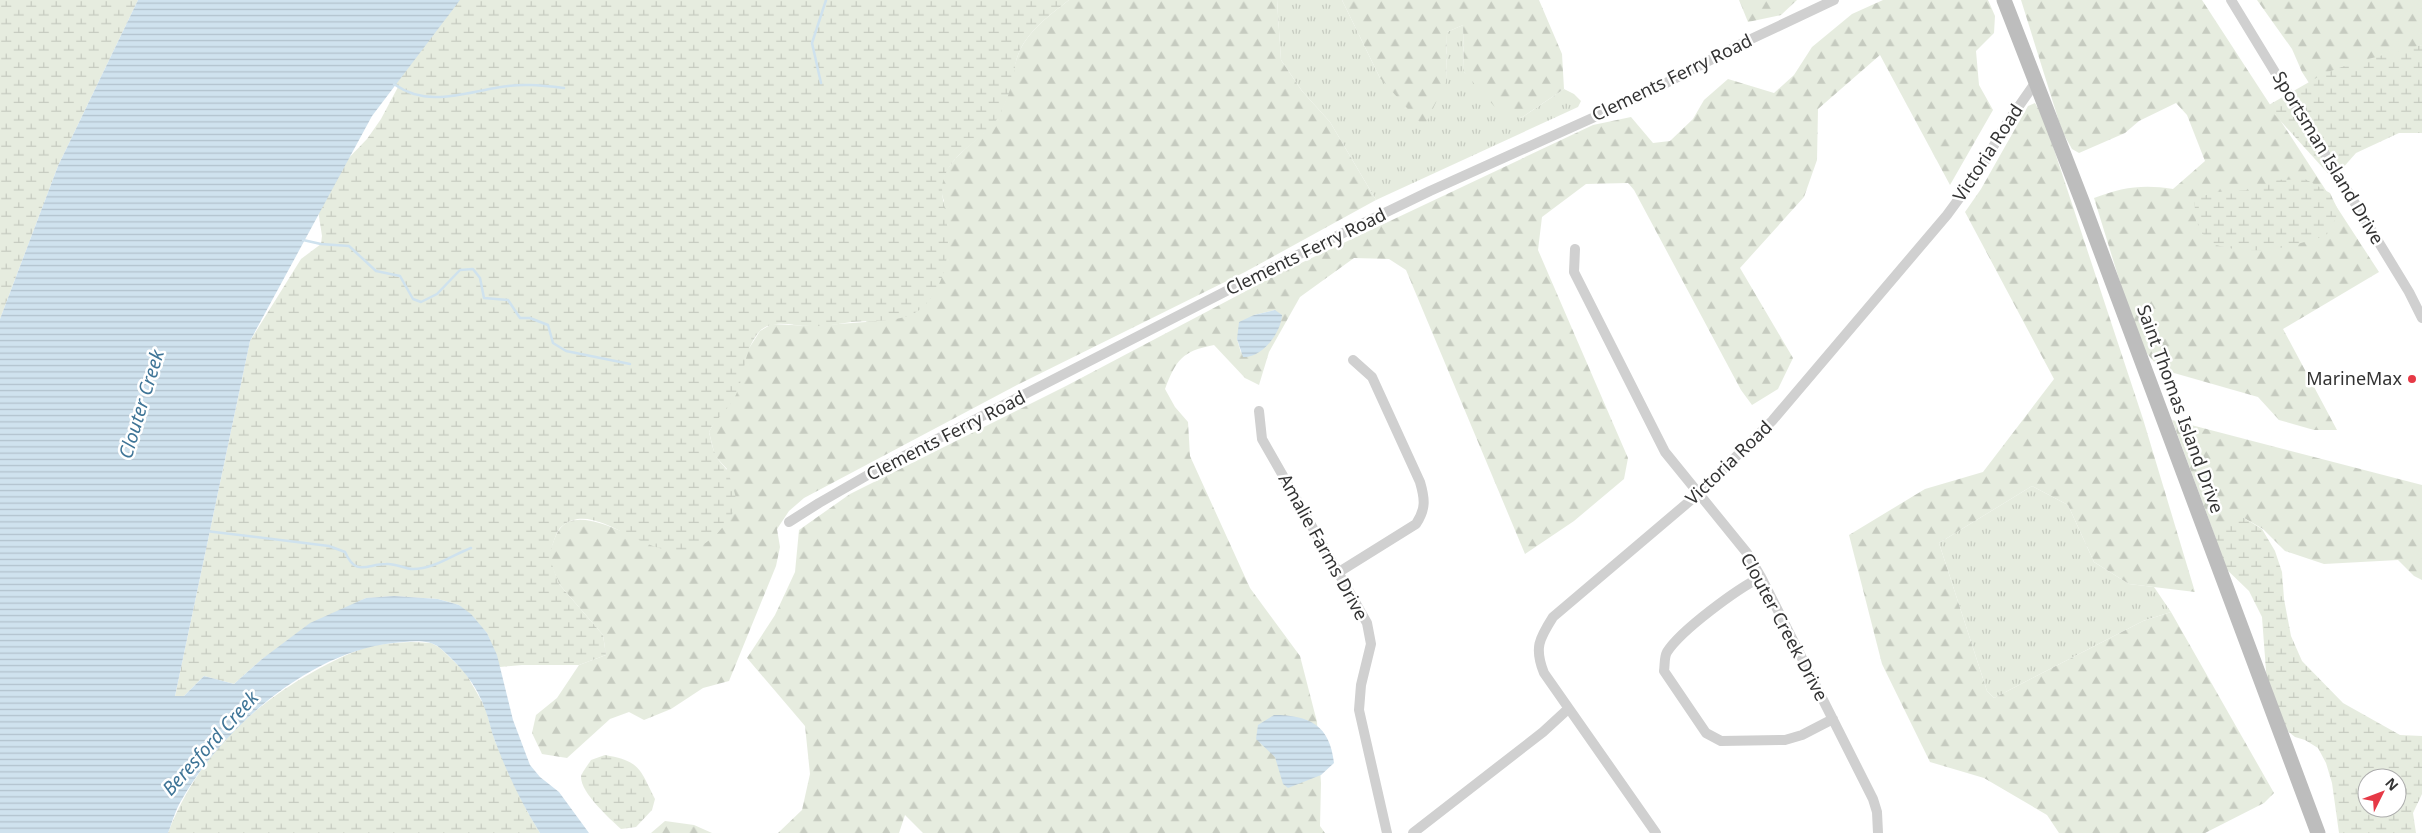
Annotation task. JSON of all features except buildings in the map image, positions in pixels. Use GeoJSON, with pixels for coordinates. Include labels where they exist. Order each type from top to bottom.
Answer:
{"type":"FeatureCollection","features":[{"type":"Feature","properties":{"kind":"main road","name":"Saint Thomas Island Drive"},"geometry":{"type":"LineString","coordinates":[[2004,0],[2318,833]]}},
{"type":"Feature","properties":{"kind":"street","name":"Clements Ferry Road"},"geometry":{"type":"LineString","coordinates":[[788,522],[819,502],[873,472],[1275,266],[1430,191],[1639,98],[1749,40],[1834,0]]}},
{"type":"Feature","properties":{"kind":"street","name":"Sportsman Island Drive"},"geometry":{"type":"LineString","coordinates":[[2231,0],[2409,292],[2422,318]]}},
{"type":"Feature","properties":{"kind":"street","name":"Victoria Road"},"geometry":{"type":"LineString","coordinates":[[1656,833],[1544,673],[1537,656],[1541,637],[1553,617],[1698,494],[1772,421],[1947,215],[1980,170],[2005,126],[2036,82]]}},
{"type":"Feature","properties":{"kind":"street","name":"Clouter Creek Drive"},"geometry":{"type":"LineString","coordinates":[[1575,249],[1574,272],[1664,452],[1747,554],[1761,577],[1873,799],[1877,812],[1878,833]]}},
{"type":"Feature","properties":{"kind":"street"},"geometry":{"type":"LineString","coordinates":[[1340,572],[1416,524],[1423,514],[1425,500],[1420,482],[1372,377],[1354,360]]}},
{"type":"Feature","properties":{"kind":"street","name":"Amalie Farms Drive"},"geometry":{"type":"LineString","coordinates":[[1259,411],[1262,439],[1290,490],[1340,572],[1367,623],[1370,644],[1361,685],[1359,710],[1387,833]]}},
{"type":"Feature","properties":{"kind":"street"},"geometry":{"type":"LineString","coordinates":[[1761,577],[1740,587],[1675,642],[1666,654],[1664,671],[1706,733],[1721,741],[1785,740],[1802,735],[1833,719]]}},
{"type":"Feature","properties":{"kind":"street"},"geometry":{"type":"LineString","coordinates":[[1414,833],[1543,732],[1568,709]]}},
{"type":"Feature","properties":{"kind":"green space"},"geometry":{"type":"Polygon","coordinates":[[[0,0],[138,0],[58,166],[0,319],[0,0]]]}},
{"type":"Feature","properties":{"kind":"green space"},"geometry":{"type":"Polygon","coordinates":[[[397,0],[1069,0],[1040,24],[1027,38],[1017,58],[1009,94],[997,119],[959,155],[947,171],[942,190],[948,240],[946,263],[939,285],[926,304],[910,315],[891,320],[820,326],[776,324],[770,325],[759,332],[747,356],[741,382],[734,399],[709,432],[715,454],[725,467],[736,499],[734,509],[722,528],[700,546],[679,551],[657,547],[595,521],[577,519],[560,528],[549,556],[559,584],[603,635],[606,655],[579,665],[500,667],[487,633],[459,605],[438,599],[394,596],[366,598],[338,612],[262,659],[234,684],[204,676],[184,696],[175,696],[250,341],[301,259],[321,244],[322,236],[318,210],[340,167],[367,139],[381,119],[398,87],[388,79],[397,0]]]}},
{"type":"Feature","properties":{"kind":"green space"},"geometry":{"type":"Polygon","coordinates":[[[1069,0],[1277,0],[1281,60],[1302,91],[1330,122],[1376,200],[1245,272],[1017,385],[804,498],[789,511],[777,529],[780,547],[776,566],[729,681],[703,688],[671,709],[644,720],[629,712],[610,719],[567,758],[542,754],[532,733],[536,715],[557,698],[579,665],[606,655],[603,635],[559,584],[548,556],[559,530],[565,524],[572,521],[589,520],[621,531],[727,469],[715,456],[709,432],[716,419],[734,398],[746,353],[760,331],[772,324],[811,326],[866,322],[944,201],[942,188],[944,175],[960,154],[991,126],[1003,108],[1015,63],[1027,38],[1040,24],[1069,0]]]}},
{"type":"Feature","properties":{"kind":"green space"},"geometry":{"type":"Polygon","coordinates":[[[1277,0],[1342,0],[1380,78],[1446,82],[1447,32],[1463,25],[1464,72],[1521,118],[1564,89],[1574,94],[1581,101],[1578,107],[1376,200],[1330,122],[1302,91],[1281,60],[1277,0]]]}},
{"type":"Feature","properties":{"kind":"green space"},"geometry":{"type":"Polygon","coordinates":[[[1342,0],[1539,0],[1562,54],[1564,89],[1521,118],[1494,106],[1464,72],[1463,25],[1447,32],[1446,82],[1424,127],[1380,78],[1342,0]]]}},
{"type":"Feature","properties":{"kind":"green space"},"geometry":{"type":"Polygon","coordinates":[[[1739,0],[1797,0],[1781,15],[1748,22],[1739,0]]]}},
{"type":"Feature","properties":{"kind":"green space"},"geometry":{"type":"Polygon","coordinates":[[[1883,0],[1988,0],[1995,16],[1994,33],[1976,51],[1979,85],[1993,110],[1950,185],[1880,55],[1818,109],[1817,160],[1804,197],[1740,268],[1793,358],[1778,389],[1752,405],[1741,390],[1634,190],[1628,183],[1586,184],[1542,217],[1538,250],[1628,458],[1624,479],[1574,521],[1525,554],[1406,270],[1389,259],[1354,258],[1300,297],[1269,352],[1259,385],[1245,378],[1214,345],[1194,350],[1177,364],[1165,389],[1175,407],[1188,422],[1190,456],[1250,588],[1300,656],[1317,722],[1321,783],[1320,826],[1325,833],[923,833],[905,815],[899,833],[778,833],[802,810],[810,774],[805,726],[747,658],[775,615],[795,572],[799,530],[850,494],[1066,386],[1282,272],[1593,125],[1631,117],[1653,143],[1670,141],[1693,119],[1704,100],[1728,79],[1774,93],[1794,75],[1812,47],[1852,14],[1883,0]],[[1275,310],[1254,315],[1237,339],[1241,353],[1275,310]]]}},
{"type":"Feature","properties":{"kind":"green space"},"geometry":{"type":"Polygon","coordinates":[[[2021,0],[2202,0],[2379,272],[2283,329],[2337,430],[2314,430],[2279,420],[2258,397],[2160,369],[2139,344],[2094,198],[2114,191],[2133,188],[2173,189],[2205,161],[2187,115],[2176,103],[2139,121],[2125,133],[2079,153],[2072,149],[2062,131],[2021,0]]]}},
{"type":"Feature","properties":{"kind":"green space"},"geometry":{"type":"Polygon","coordinates":[[[2257,0],[2422,0],[2422,45],[2351,65],[2309,83],[2292,49],[2257,0]]]}},
{"type":"Feature","properties":{"kind":"green space"},"geometry":{"type":"Polygon","coordinates":[[[2422,45],[2422,133],[2399,133],[2356,153],[2333,179],[2267,106],[2325,73],[2353,63],[2422,45]]]}},
{"type":"Feature","properties":{"kind":"green space"},"geometry":{"type":"Polygon","coordinates":[[[2035,103],[2044,119],[2143,419],[2195,592],[2129,584],[2094,562],[2068,505],[2032,486],[1939,543],[1987,691],[1994,698],[2143,621],[2171,612],[2274,793],[2264,803],[2205,833],[2059,833],[2047,815],[1984,778],[1930,762],[1882,664],[1849,535],[1925,489],[1983,472],[2054,379],[1965,212],[1981,189],[2028,106],[2035,103]]]}},
{"type":"Feature","properties":{"kind":"green space"},"geometry":{"type":"Polygon","coordinates":[[[2305,179],[2330,193],[2339,212],[2326,236],[2281,248],[2240,250],[2208,243],[2196,221],[2194,199],[2216,192],[2251,190],[2277,180],[2305,179]]]}},
{"type":"Feature","properties":{"kind":"green space"},"geometry":{"type":"Polygon","coordinates":[[[2172,420],[2422,485],[2422,580],[2414,576],[2398,560],[2324,564],[2285,551],[2263,529],[2244,518],[2216,539],[2172,420]]]}},
{"type":"Feature","properties":{"kind":"green space"},"geometry":{"type":"Polygon","coordinates":[[[2032,486],[2068,505],[2094,562],[2129,584],[2154,587],[2171,612],[2143,621],[1994,698],[1987,691],[1939,543],[2032,486]]]}},
{"type":"Feature","properties":{"kind":"green space"},"geometry":{"type":"Polygon","coordinates":[[[2244,518],[2262,529],[2275,551],[2282,572],[2284,599],[2291,636],[2302,661],[2343,703],[2400,735],[2422,736],[2422,794],[2413,813],[2416,833],[2339,833],[2332,783],[2326,763],[2318,748],[2305,740],[2295,737],[2284,728],[2267,684],[2262,617],[2249,591],[2223,566],[2213,542],[2230,519],[2244,518]]]}},
{"type":"Feature","properties":{"kind":"green space"},"geometry":{"type":"Polygon","coordinates":[[[411,642],[431,643],[439,647],[465,672],[485,707],[495,741],[527,811],[540,833],[168,833],[179,807],[208,760],[245,720],[266,702],[313,672],[352,652],[377,645],[411,642]]]}},
{"type":"Feature","properties":{"kind":"green space"},"geometry":{"type":"Polygon","coordinates":[[[605,755],[625,760],[638,768],[655,799],[652,810],[636,827],[621,829],[591,798],[582,783],[581,777],[591,760],[605,755]]]}},
{"type":"Feature","properties":{"kind":"green space"},"geometry":{"type":"Polygon","coordinates":[[[665,821],[694,825],[712,833],[651,833],[665,821]]]}},
{"type":"Feature","properties":{"kind":"water"},"geometry":{"type":"Polygon","coordinates":[[[138,0],[460,0],[372,116],[250,341],[175,696],[184,696],[204,676],[234,684],[262,659],[310,623],[366,598],[394,596],[438,599],[459,605],[471,614],[487,633],[497,655],[513,720],[530,765],[540,777],[559,792],[589,833],[540,833],[510,777],[495,741],[482,700],[472,683],[454,661],[440,648],[430,643],[417,641],[361,649],[299,678],[270,699],[243,722],[198,774],[179,805],[168,833],[0,833],[0,319],[58,166],[138,0]]]}},
{"type":"Feature","properties":{"kind":"water"},"geometry":{"type":"Polygon","coordinates":[[[1275,310],[1282,315],[1281,322],[1274,336],[1263,349],[1250,356],[1243,357],[1237,339],[1239,322],[1254,315],[1275,310]]]}},
{"type":"Feature","properties":{"kind":"water"},"geometry":{"type":"Polygon","coordinates":[[[1274,715],[1298,717],[1316,725],[1328,739],[1334,763],[1321,775],[1288,788],[1283,784],[1275,757],[1256,739],[1258,725],[1274,715]]]}},
{"type":"Feature","properties":{"kind":"waterway"},"geometry":{"type":"LineString","coordinates":[[821,83],[812,43],[826,0]]}},
{"type":"Feature","properties":{"kind":"waterway"},"geometry":{"type":"LineString","coordinates":[[394,84],[406,91],[431,97],[444,97],[512,85],[564,88]]}},
{"type":"Feature","properties":{"kind":"waterway"},"geometry":{"type":"LineString","coordinates":[[303,240],[321,244],[349,246],[376,271],[400,276],[413,299],[421,302],[437,294],[460,270],[473,269],[480,278],[484,298],[508,300],[520,318],[530,318],[548,325],[553,343],[566,351],[630,364]]}},
{"type":"Feature","properties":{"kind":"waterway"},"geometry":{"type":"LineString","coordinates":[[206,531],[329,546],[345,552],[349,560],[358,567],[390,564],[410,569],[428,567],[471,548]]}},
{"type":"Feature","properties":{"kind":"place","name":"MarineMax"},"geometry":{"type":"Point","coordinates":[2412,379]}},
{"type":"Feature","properties":{"kind":"water label","name":"Clouter Creek"},"geometry":{"type":"Point","coordinates":[141,404]}},
{"type":"Feature","properties":{"kind":"water label","name":"Beresford Creek"},"geometry":{"type":"Point","coordinates":[210,743]}}]}
